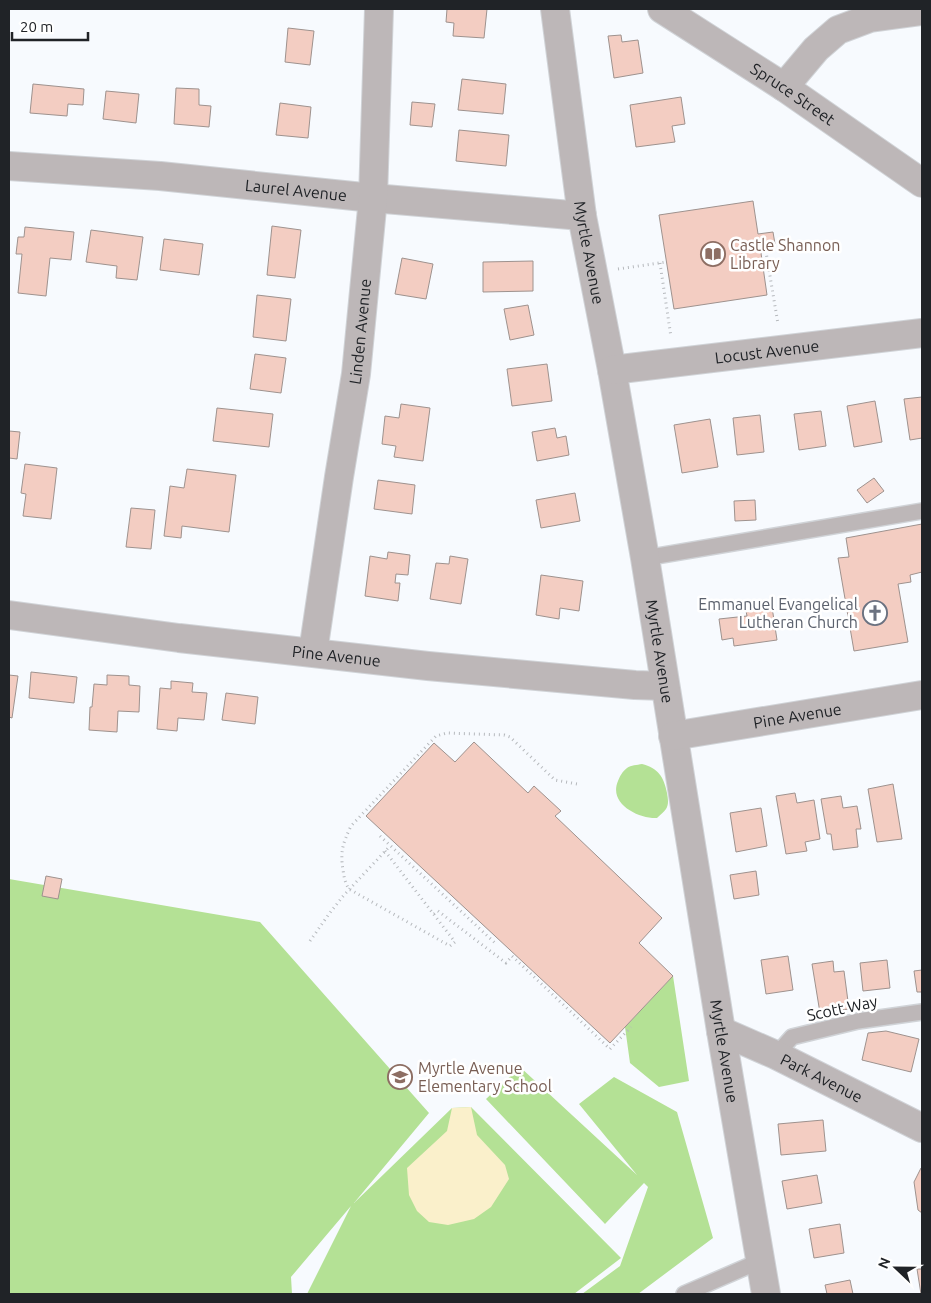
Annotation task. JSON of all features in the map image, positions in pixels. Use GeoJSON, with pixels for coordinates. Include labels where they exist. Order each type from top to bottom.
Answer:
{"type":"FeatureCollection","features":[{"type":"Feature","properties":{"kind":"street","name":"Linden Avenue"},"geometry":{"type":"LineString","coordinates":[[313,652],[356,374],[373,198],[379,9]]}},
{"type":"Feature","properties":{"kind":"street","name":"Myrtle Avenue"},"geometry":{"type":"LineString","coordinates":[[555,9],[582,216],[612,370],[645,558],[720,1031],[766,1294]]}},
{"type":"Feature","properties":{"kind":"street","name":"Spruce Street"},"geometry":{"type":"LineString","coordinates":[[662,9],[784,87],[922,183]]}},
{"type":"Feature","properties":{"kind":"street"},"geometry":{"type":"LineString","coordinates":[[784,87],[816,50],[838,30],[870,18],[922,11]]}},
{"type":"Feature","properties":{"kind":"street","name":"Laurel Avenue"},"geometry":{"type":"LineString","coordinates":[[9,166],[160,176],[373,198],[582,216]]}},
{"type":"Feature","properties":{"kind":"street","name":"Locust Avenue"},"geometry":{"type":"LineString","coordinates":[[612,370],[922,333]]}},
{"type":"Feature","properties":{"kind":"street","name":"Pine Avenue"},"geometry":{"type":"LineString","coordinates":[[9,615],[179,638],[428,666],[665,686]]}},
{"type":"Feature","properties":{"kind":"street","name":"Pine Avenue"},"geometry":{"type":"LineString","coordinates":[[673,736],[922,696]]}},
{"type":"Feature","properties":{"kind":"street","name":"Park Avenue"},"geometry":{"type":"LineString","coordinates":[[720,1031],[776,1055],[922,1128]]}},
{"type":"Feature","properties":{"kind":"lane"},"geometry":{"type":"LineString","coordinates":[[645,558],[922,511]]}},
{"type":"Feature","properties":{"kind":"lane","name":"Scott Way"},"geometry":{"type":"LineString","coordinates":[[776,1055],[792,1037],[858,1021],[922,1012]]}},
{"type":"Feature","properties":{"kind":"lane"},"geometry":{"type":"LineString","coordinates":[[684,1294],[760,1261]]}},
{"type":"Feature","properties":{"kind":"path"},"geometry":{"type":"LineString","coordinates":[[765,246],[782,350]]}},
{"type":"Feature","properties":{"kind":"path"},"geometry":{"type":"LineString","coordinates":[[614,270],[666,262]]}},
{"type":"Feature","properties":{"kind":"path"},"geometry":{"type":"LineString","coordinates":[[660,263],[675,362]]}},
{"type":"Feature","properties":{"kind":"path"},"geometry":{"type":"LineString","coordinates":[[385,851],[455,942],[450,946],[349,889],[345,883],[341,858],[344,843],[351,826],[436,736],[447,733],[504,735],[510,737],[555,780],[577,784]]}},
{"type":"Feature","properties":{"kind":"path"},"geometry":{"type":"LineString","coordinates":[[380,836],[494,943]]}},
{"type":"Feature","properties":{"kind":"path"},"geometry":{"type":"LineString","coordinates":[[310,941],[328,914],[349,889],[391,846]]}},
{"type":"Feature","properties":{"kind":"path"},"geometry":{"type":"LineString","coordinates":[[434,914],[438,911],[506,963],[512,956],[610,1049],[631,1027]]}},
{"type":"Feature","properties":{"kind":"green space"},"geometry":{"type":"Polygon","coordinates":[[[642,764],[656,771],[666,787],[668,805],[657,818],[634,813],[627,809],[617,797],[616,789],[622,773],[629,767],[642,764]]]}},
{"type":"Feature","properties":{"kind":"green space"},"geometry":{"type":"Polygon","coordinates":[[[9,879],[260,922],[429,1113],[354,1203],[452,1108],[471,1107],[621,1258],[574,1294],[307,1294],[351,1206],[291,1277],[292,1294],[9,1294],[9,879]]]}},
{"type":"Feature","properties":{"kind":"green space"},"geometry":{"type":"Polygon","coordinates":[[[673,976],[689,1081],[659,1087],[630,1063],[625,1027],[673,976]]]}},
{"type":"Feature","properties":{"kind":"green space"},"geometry":{"type":"Polygon","coordinates":[[[520,1067],[637,1175],[579,1104],[614,1077],[677,1112],[713,1238],[638,1294],[582,1294],[620,1266],[648,1187],[644,1183],[605,1224],[486,1099],[520,1067]]]}},
{"type":"Feature","properties":{"kind":"sand"},"geometry":{"type":"Polygon","coordinates":[[[471,1107],[477,1135],[505,1165],[509,1179],[491,1207],[474,1219],[448,1225],[429,1222],[417,1211],[409,1195],[407,1168],[447,1131],[452,1108],[471,1107]]]}},
{"type":"Feature","properties":{"kind":"building"},"geometry":{"type":"Polygon","coordinates":[[[447,9],[487,9],[484,38],[453,36],[454,23],[446,22],[447,9]]]}},
{"type":"Feature","properties":{"kind":"building"},"geometry":{"type":"Polygon","coordinates":[[[288,28],[314,31],[310,65],[285,62],[288,28]]]}},
{"type":"Feature","properties":{"kind":"building"},"geometry":{"type":"Polygon","coordinates":[[[621,35],[622,42],[638,40],[643,73],[614,78],[608,36],[621,35]]]}},
{"type":"Feature","properties":{"kind":"building"},"geometry":{"type":"Polygon","coordinates":[[[462,79],[506,84],[503,114],[458,110],[462,79]]]}},
{"type":"Feature","properties":{"kind":"building"},"geometry":{"type":"Polygon","coordinates":[[[33,84],[84,89],[83,105],[68,104],[67,116],[30,113],[33,84]]]}},
{"type":"Feature","properties":{"kind":"building"},"geometry":{"type":"Polygon","coordinates":[[[176,88],[199,89],[199,105],[211,106],[209,127],[174,124],[176,88]]]}},
{"type":"Feature","properties":{"kind":"building"},"geometry":{"type":"Polygon","coordinates":[[[106,91],[139,94],[136,123],[103,119],[106,91]]]}},
{"type":"Feature","properties":{"kind":"building"},"geometry":{"type":"Polygon","coordinates":[[[681,97],[685,124],[672,126],[675,142],[636,147],[630,105],[681,97]]]}},
{"type":"Feature","properties":{"kind":"building"},"geometry":{"type":"Polygon","coordinates":[[[412,102],[435,104],[432,127],[410,125],[412,102]]]}},
{"type":"Feature","properties":{"kind":"building"},"geometry":{"type":"Polygon","coordinates":[[[280,103],[311,107],[308,138],[276,135],[280,103]]]}},
{"type":"Feature","properties":{"kind":"building"},"geometry":{"type":"Polygon","coordinates":[[[459,130],[509,135],[506,166],[456,161],[459,130]]]}},
{"type":"Feature","properties":{"kind":"building","name":"Castle Shannon Library"},"geometry":{"type":"Polygon","coordinates":[[[753,201],[758,234],[773,232],[775,244],[760,246],[767,295],[674,309],[659,215],[753,201]]]}},
{"type":"Feature","properties":{"kind":"building"},"geometry":{"type":"Polygon","coordinates":[[[272,226],[301,230],[295,278],[267,275],[272,226]]]}},
{"type":"Feature","properties":{"kind":"building"},"geometry":{"type":"Polygon","coordinates":[[[25,227],[74,232],[71,260],[50,258],[46,296],[18,293],[22,254],[16,254],[18,237],[24,237],[25,227]]]}},
{"type":"Feature","properties":{"kind":"building"},"geometry":{"type":"Polygon","coordinates":[[[91,230],[143,237],[137,280],[116,278],[117,266],[86,262],[91,230]]]}},
{"type":"Feature","properties":{"kind":"building"},"geometry":{"type":"Polygon","coordinates":[[[164,239],[203,244],[199,275],[160,270],[164,239]]]}},
{"type":"Feature","properties":{"kind":"building"},"geometry":{"type":"Polygon","coordinates":[[[402,258],[433,264],[426,299],[395,294],[402,258]]]}},
{"type":"Feature","properties":{"kind":"building"},"geometry":{"type":"Polygon","coordinates":[[[533,261],[533,291],[483,292],[483,262],[533,261]]]}},
{"type":"Feature","properties":{"kind":"building"},"geometry":{"type":"Polygon","coordinates":[[[257,295],[291,299],[286,341],[253,337],[257,295]]]}},
{"type":"Feature","properties":{"kind":"building"},"geometry":{"type":"Polygon","coordinates":[[[528,305],[534,335],[510,340],[504,309],[528,305]]]}},
{"type":"Feature","properties":{"kind":"building"},"geometry":{"type":"Polygon","coordinates":[[[255,354],[286,358],[281,393],[250,389],[255,354]]]}},
{"type":"Feature","properties":{"kind":"building"},"geometry":{"type":"Polygon","coordinates":[[[547,364],[552,401],[512,406],[507,369],[547,364]]]}},
{"type":"Feature","properties":{"kind":"building"},"geometry":{"type":"Polygon","coordinates":[[[922,397],[922,438],[910,440],[904,399],[922,397]]]}},
{"type":"Feature","properties":{"kind":"building"},"geometry":{"type":"Polygon","coordinates":[[[875,401],[882,442],[854,447],[847,406],[875,401]]]}},
{"type":"Feature","properties":{"kind":"building"},"geometry":{"type":"Polygon","coordinates":[[[401,404],[430,408],[423,461],[394,457],[396,446],[382,444],[385,416],[399,418],[401,404]]]}},
{"type":"Feature","properties":{"kind":"building"},"geometry":{"type":"Polygon","coordinates":[[[217,408],[273,414],[269,447],[213,441],[217,408]]]}},
{"type":"Feature","properties":{"kind":"building"},"geometry":{"type":"Polygon","coordinates":[[[821,411],[826,446],[799,450],[794,414],[821,411]]]}},
{"type":"Feature","properties":{"kind":"building"},"geometry":{"type":"Polygon","coordinates":[[[760,415],[764,452],[737,455],[733,418],[760,415]]]}},
{"type":"Feature","properties":{"kind":"building"},"geometry":{"type":"Polygon","coordinates":[[[710,419],[718,467],[682,473],[674,425],[710,419]]]}},
{"type":"Feature","properties":{"kind":"building"},"geometry":{"type":"Polygon","coordinates":[[[555,428],[557,438],[566,436],[569,455],[537,461],[532,432],[555,428]]]}},
{"type":"Feature","properties":{"kind":"building"},"geometry":{"type":"Polygon","coordinates":[[[9,431],[20,432],[17,459],[9,458],[9,431]]]}},
{"type":"Feature","properties":{"kind":"building"},"geometry":{"type":"Polygon","coordinates":[[[25,464],[57,468],[51,519],[23,516],[26,494],[21,493],[25,464]]]}},
{"type":"Feature","properties":{"kind":"building"},"geometry":{"type":"Polygon","coordinates":[[[187,469],[236,475],[229,532],[182,526],[181,538],[164,536],[170,486],[184,488],[187,469]]]}},
{"type":"Feature","properties":{"kind":"building"},"geometry":{"type":"Polygon","coordinates":[[[874,478],[884,491],[867,503],[857,490],[874,478]]]}},
{"type":"Feature","properties":{"kind":"building"},"geometry":{"type":"Polygon","coordinates":[[[378,480],[415,485],[412,514],[374,509],[378,480]]]}},
{"type":"Feature","properties":{"kind":"building"},"geometry":{"type":"Polygon","coordinates":[[[575,493],[580,521],[541,528],[536,500],[575,493]]]}},
{"type":"Feature","properties":{"kind":"building"},"geometry":{"type":"Polygon","coordinates":[[[755,500],[756,520],[735,521],[734,501],[755,500]]]}},
{"type":"Feature","properties":{"kind":"building"},"geometry":{"type":"Polygon","coordinates":[[[131,508],[155,510],[151,549],[126,547],[131,508]]]}},
{"type":"Feature","properties":{"kind":"building","name":"Emmanuel Evangelical Lutheran Church"},"geometry":{"type":"Polygon","coordinates":[[[922,524],[922,572],[910,575],[911,582],[898,584],[908,642],[854,651],[838,558],[849,557],[846,538],[922,524]]]}},
{"type":"Feature","properties":{"kind":"building"},"geometry":{"type":"Polygon","coordinates":[[[388,552],[410,555],[408,575],[396,574],[395,583],[400,583],[398,601],[365,596],[370,556],[387,559],[388,552]]]}},
{"type":"Feature","properties":{"kind":"building"},"geometry":{"type":"Polygon","coordinates":[[[450,556],[468,559],[461,604],[430,599],[436,563],[449,564],[450,556]]]}},
{"type":"Feature","properties":{"kind":"building"},"geometry":{"type":"Polygon","coordinates":[[[541,575],[583,581],[579,611],[560,608],[559,619],[536,615],[541,575]]]}},
{"type":"Feature","properties":{"kind":"building"},"geometry":{"type":"Polygon","coordinates":[[[772,607],[777,640],[734,646],[733,638],[722,640],[719,619],[747,616],[746,611],[772,607]]]}},
{"type":"Feature","properties":{"kind":"building"},"geometry":{"type":"Polygon","coordinates":[[[31,672],[77,677],[74,703],[29,698],[31,672]]]}},
{"type":"Feature","properties":{"kind":"building"},"geometry":{"type":"Polygon","coordinates":[[[9,675],[18,676],[12,718],[9,717],[9,675]]]}},
{"type":"Feature","properties":{"kind":"building"},"geometry":{"type":"Polygon","coordinates":[[[107,675],[129,676],[129,685],[140,686],[139,712],[118,711],[117,732],[89,730],[94,684],[107,685],[107,675]]]}},
{"type":"Feature","properties":{"kind":"building"},"geometry":{"type":"Polygon","coordinates":[[[171,681],[193,683],[192,692],[207,693],[204,720],[178,718],[177,731],[157,729],[160,688],[171,689],[171,681]]]}},
{"type":"Feature","properties":{"kind":"building"},"geometry":{"type":"Polygon","coordinates":[[[226,693],[258,697],[255,724],[222,720],[226,693]]]}},
{"type":"Feature","properties":{"kind":"building"},"geometry":{"type":"Polygon","coordinates":[[[474,742],[528,793],[534,786],[561,811],[555,816],[662,918],[639,943],[673,976],[610,1043],[366,816],[434,743],[455,762],[474,742]]]}},
{"type":"Feature","properties":{"kind":"building"},"geometry":{"type":"Polygon","coordinates":[[[893,784],[902,839],[877,842],[868,789],[893,784]]]}},
{"type":"Feature","properties":{"kind":"building"},"geometry":{"type":"Polygon","coordinates":[[[795,793],[797,803],[814,800],[820,839],[805,842],[807,851],[786,854],[776,796],[795,793]]]}},
{"type":"Feature","properties":{"kind":"building"},"geometry":{"type":"Polygon","coordinates":[[[841,796],[843,808],[857,806],[861,829],[856,829],[858,847],[833,850],[831,834],[827,834],[821,799],[841,796]]]}},
{"type":"Feature","properties":{"kind":"building"},"geometry":{"type":"Polygon","coordinates":[[[761,808],[767,846],[736,852],[730,813],[761,808]]]}},
{"type":"Feature","properties":{"kind":"building"},"geometry":{"type":"Polygon","coordinates":[[[756,871],[759,895],[734,899],[730,875],[756,871]]]}},
{"type":"Feature","properties":{"kind":"building"},"geometry":{"type":"Polygon","coordinates":[[[46,876],[62,879],[58,899],[42,896],[46,876]]]}},
{"type":"Feature","properties":{"kind":"building"},"geometry":{"type":"Polygon","coordinates":[[[788,956],[793,990],[766,994],[761,960],[788,956]]]}},
{"type":"Feature","properties":{"kind":"building"},"geometry":{"type":"Polygon","coordinates":[[[887,960],[890,988],[863,991],[860,963],[887,960]]]}},
{"type":"Feature","properties":{"kind":"building"},"geometry":{"type":"Polygon","coordinates":[[[833,961],[834,972],[844,971],[849,1009],[820,1013],[812,964],[833,961]]]}},
{"type":"Feature","properties":{"kind":"building"},"geometry":{"type":"Polygon","coordinates":[[[922,970],[922,992],[917,992],[914,971],[922,970]]]}},
{"type":"Feature","properties":{"kind":"building"},"geometry":{"type":"Polygon","coordinates":[[[886,1031],[919,1039],[911,1072],[862,1060],[868,1033],[886,1031]]]}},
{"type":"Feature","properties":{"kind":"building"},"geometry":{"type":"Polygon","coordinates":[[[823,1120],[826,1151],[781,1155],[778,1124],[823,1120]]]}},
{"type":"Feature","properties":{"kind":"building"},"geometry":{"type":"Polygon","coordinates":[[[921,1168],[922,1213],[918,1210],[914,1182],[921,1168]]]}},
{"type":"Feature","properties":{"kind":"building"},"geometry":{"type":"Polygon","coordinates":[[[817,1175],[822,1203],[787,1209],[782,1181],[817,1175]]]}},
{"type":"Feature","properties":{"kind":"building"},"geometry":{"type":"Polygon","coordinates":[[[840,1224],[844,1253],[814,1258],[809,1229],[840,1224]]]}},
{"type":"Feature","properties":{"kind":"building"},"geometry":{"type":"Polygon","coordinates":[[[917,1269],[922,1269],[922,1294],[921,1294],[917,1269]]]}},
{"type":"Feature","properties":{"kind":"building"},"geometry":{"type":"Polygon","coordinates":[[[850,1280],[853,1294],[827,1294],[825,1285],[850,1280]]]}},
{"type":"Feature","properties":{"kind":"place","name":"Castle Shannon Library"},"geometry":{"type":"Point","coordinates":[713,254]}},
{"type":"Feature","properties":{"kind":"place","name":"Emmanuel Evangelical Lutheran Church"},"geometry":{"type":"Point","coordinates":[875,613]}},
{"type":"Feature","properties":{"kind":"place","name":"Myrtle Avenue Elementary School"},"geometry":{"type":"Point","coordinates":[400,1077]}}]}
